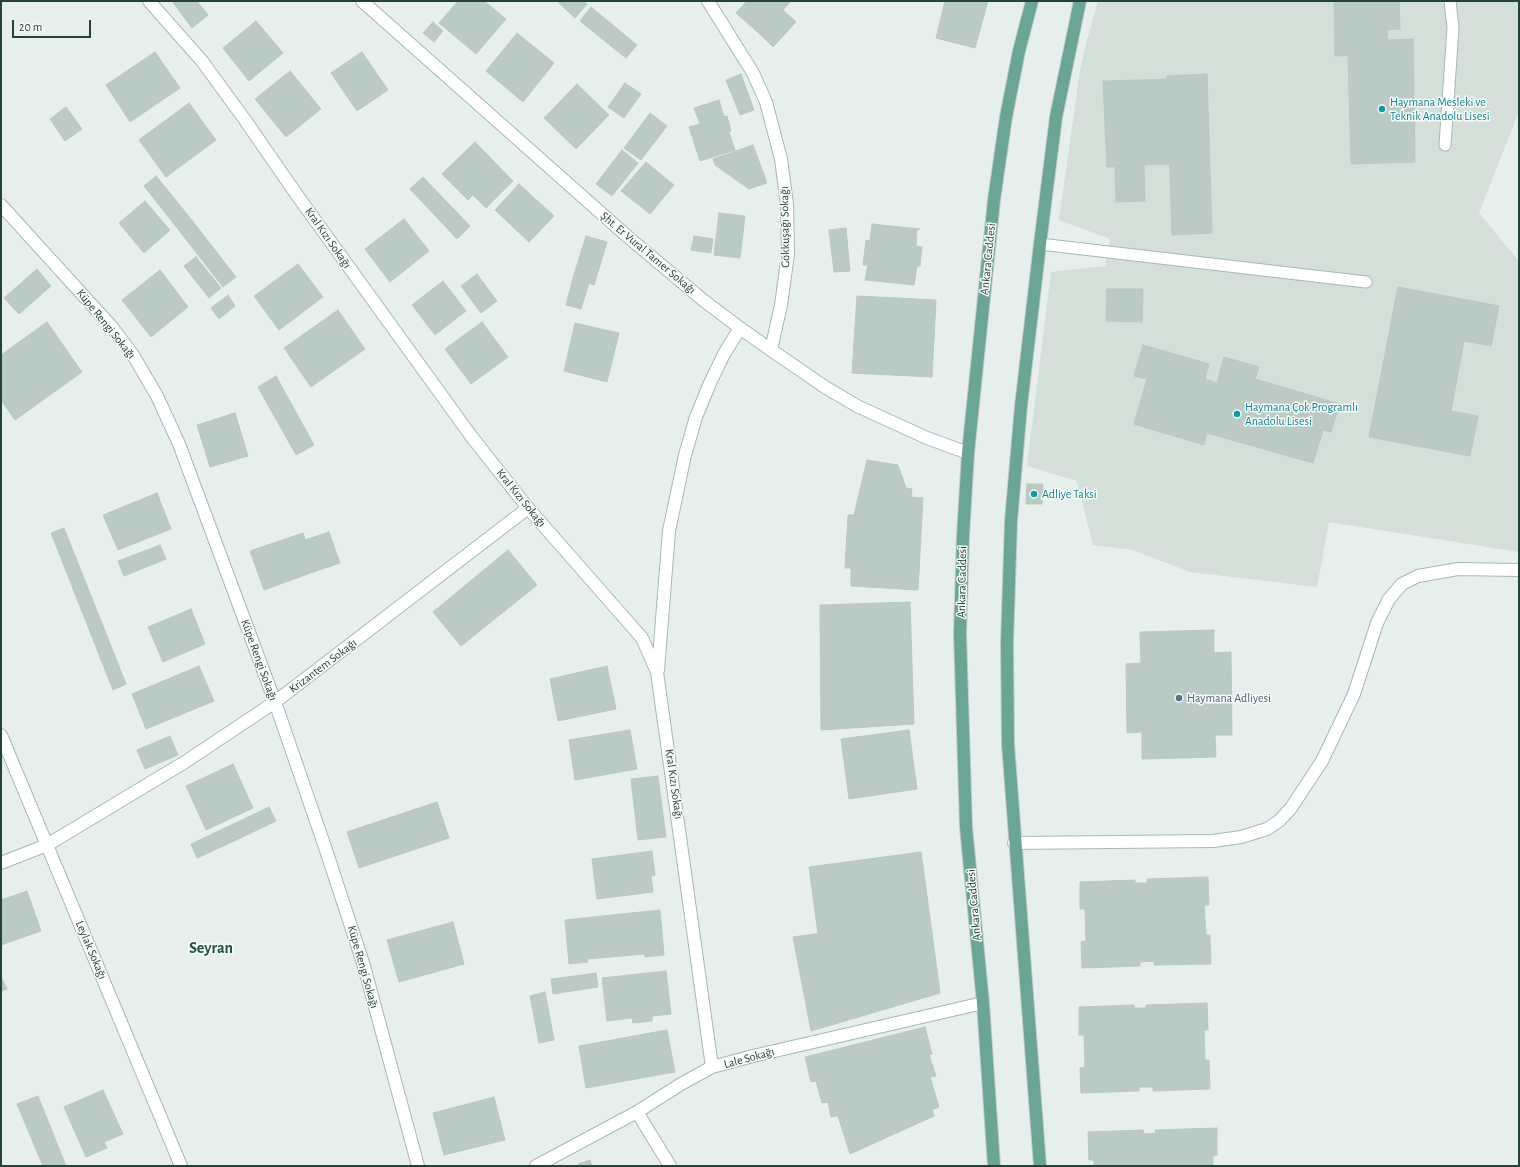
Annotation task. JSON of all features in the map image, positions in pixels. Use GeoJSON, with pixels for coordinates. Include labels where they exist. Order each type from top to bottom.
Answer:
{"type":"FeatureCollection","features":[{"type":"Feature","properties":{"kind":"main road","name":"Ankara Caddesi"},"geometry":{"type":"LineString","coordinates":[[994,1166],[983,1003],[966,827],[960,634],[963,536],[968,453],[994,200],[1006,117],[1019,51],[1032,1]]}},
{"type":"Feature","properties":{"kind":"main road"},"geometry":{"type":"LineString","coordinates":[[1040,1166],[1014,843],[1008,744],[1007,643],[1011,521],[1021,406],[1056,117],[1080,1]]}},
{"type":"Feature","properties":{"kind":"street","name":"Kral Kızı Sokağı"},"geometry":{"type":"LineString","coordinates":[[149,1],[202,61],[246,120],[322,230],[471,436],[528,508],[642,638],[657,672],[712,1068]]}},
{"type":"Feature","properties":{"kind":"street","name":"Şht. Er Vural Tamer Sokağı"},"geometry":{"type":"LineString","coordinates":[[362,1],[503,128],[628,237],[703,300],[740,328],[825,387],[857,406],[927,438],[968,453]]}},
{"type":"Feature","properties":{"kind":"street","name":"Gökkuşağı Sokağı"},"geometry":{"type":"LineString","coordinates":[[708,1],[753,73],[766,102],[781,159],[787,204],[788,254],[781,306],[771,350]]}},
{"type":"Feature","properties":{"kind":"street","name":"Küpe Rengi Sokağı"},"geometry":{"type":"LineString","coordinates":[[1,205],[71,280],[111,326],[133,355],[157,396],[179,444],[275,702],[325,847],[364,966],[418,1166]]}},
{"type":"Feature","properties":{"kind":"street"},"geometry":{"type":"LineString","coordinates":[[657,672],[670,531],[685,455],[696,417],[710,383],[724,354],[740,328]]}},
{"type":"Feature","properties":{"kind":"street","name":"Krizantem Sokağı"},"geometry":{"type":"LineString","coordinates":[[1,863],[47,844],[185,762],[275,702],[528,508]]}},
{"type":"Feature","properties":{"kind":"street"},"geometry":{"type":"LineString","coordinates":[[1014,843],[1213,841],[1241,837],[1267,829],[1279,821],[1291,808],[1322,761],[1354,694],[1376,623],[1389,599],[1402,584],[1418,576],[1458,569],[1519,570]]}},
{"type":"Feature","properties":{"kind":"street","name":"Leylak Sokağı"},"geometry":{"type":"LineString","coordinates":[[1,735],[181,1166]]}},
{"type":"Feature","properties":{"kind":"street","name":"Lale Sokağı"},"geometry":{"type":"LineString","coordinates":[[536,1166],[637,1112],[681,1084],[712,1068],[753,1056],[983,1003]]}},
{"type":"Feature","properties":{"kind":"street"},"geometry":{"type":"LineString","coordinates":[[637,1112],[670,1166]]}},
{"type":"Feature","properties":{"kind":"lane"},"geometry":{"type":"LineString","coordinates":[[1445,145],[1453,28],[1450,1]]}},
{"type":"Feature","properties":{"kind":"lane"},"geometry":{"type":"LineString","coordinates":[[1040,244],[1366,282]]}},
{"type":"Feature","properties":{"kind":"shaded area"},"geometry":{"type":"Polygon","coordinates":[[[1098,1],[1519,1],[1519,111],[1479,213],[1519,261],[1519,552],[1329,522],[1317,587],[1190,572],[1133,550],[1093,545],[1077,481],[1027,466],[1051,272],[1105,266],[1110,239],[1059,220],[1080,70],[1098,1]]]}},
{"type":"Feature","properties":{"kind":"building"},"geometry":{"type":"Polygon","coordinates":[[[172,1],[197,1],[208,15],[192,28],[172,1]]]}},
{"type":"Feature","properties":{"kind":"building"},"geometry":{"type":"Polygon","coordinates":[[[458,1],[484,1],[506,19],[476,54],[439,23],[458,1]]]}},
{"type":"Feature","properties":{"kind":"building"},"geometry":{"type":"Polygon","coordinates":[[[557,1],[583,1],[587,4],[575,18],[557,1]]]}},
{"type":"Feature","properties":{"kind":"building"},"geometry":{"type":"Polygon","coordinates":[[[747,1],[791,1],[761,35],[736,13],[747,1]]]}},
{"type":"Feature","properties":{"kind":"building"},"geometry":{"type":"Polygon","coordinates":[[[945,1],[988,1],[975,48],[936,38],[945,1]]]}},
{"type":"Feature","properties":{"kind":"building"},"geometry":{"type":"Polygon","coordinates":[[[1334,1],[1399,1],[1400,29],[1387,30],[1388,40],[1360,41],[1360,55],[1335,56],[1334,1]]]}},
{"type":"Feature","properties":{"kind":"building"},"geometry":{"type":"Polygon","coordinates":[[[591,7],[637,45],[626,58],[580,21],[591,7]]]}},
{"type":"Feature","properties":{"kind":"building"},"geometry":{"type":"Polygon","coordinates":[[[783,10],[796,22],[773,47],[761,35],[783,10]]]}},
{"type":"Feature","properties":{"kind":"building"},"geometry":{"type":"Polygon","coordinates":[[[256,21],[283,53],[249,81],[223,48],[256,21]]]}},
{"type":"Feature","properties":{"kind":"building"},"geometry":{"type":"Polygon","coordinates":[[[433,22],[443,31],[434,42],[423,33],[433,22]]]}},
{"type":"Feature","properties":{"kind":"building"},"geometry":{"type":"Polygon","coordinates":[[[517,33],[554,63],[523,102],[486,71],[517,33]]]}},
{"type":"Feature","properties":{"kind":"building","name":"Haymana Mesleki ve Teknik Anadolu Lisesi"},"geometry":{"type":"Polygon","coordinates":[[[1413,39],[1415,162],[1351,164],[1348,55],[1360,55],[1360,41],[1413,39]]]}},
{"type":"Feature","properties":{"kind":"building"},"geometry":{"type":"Polygon","coordinates":[[[155,52],[180,88],[130,122],[106,85],[155,52]]]}},
{"type":"Feature","properties":{"kind":"building"},"geometry":{"type":"Polygon","coordinates":[[[362,52],[388,90],[357,111],[331,73],[362,52]]]}},
{"type":"Feature","properties":{"kind":"building"},"geometry":{"type":"Polygon","coordinates":[[[290,71],[321,109],[286,137],[255,99],[290,71]]]}},
{"type":"Feature","properties":{"kind":"building"},"geometry":{"type":"Polygon","coordinates":[[[741,74],[754,110],[740,115],[726,80],[741,74]]]}},
{"type":"Feature","properties":{"kind":"building"},"geometry":{"type":"Polygon","coordinates":[[[1207,74],[1212,233],[1172,235],[1167,76],[1207,74]]]}},
{"type":"Feature","properties":{"kind":"building"},"geometry":{"type":"Polygon","coordinates":[[[1167,79],[1170,164],[1144,165],[1141,80],[1167,79]]]}},
{"type":"Feature","properties":{"kind":"building"},"geometry":{"type":"Polygon","coordinates":[[[1141,80],[1144,165],[1107,167],[1103,81],[1141,80]]]}},
{"type":"Feature","properties":{"kind":"building"},"geometry":{"type":"Polygon","coordinates":[[[625,83],[641,94],[624,118],[608,107],[625,83]]]}},
{"type":"Feature","properties":{"kind":"building"},"geometry":{"type":"Polygon","coordinates":[[[577,84],[609,115],[576,149],[544,118],[577,84]]]}},
{"type":"Feature","properties":{"kind":"building"},"geometry":{"type":"Polygon","coordinates":[[[719,100],[724,117],[727,116],[731,131],[729,132],[735,150],[700,161],[689,127],[700,124],[694,108],[719,100]]]}},
{"type":"Feature","properties":{"kind":"building"},"geometry":{"type":"Polygon","coordinates":[[[189,103],[216,140],[166,177],[139,140],[189,103]]]}},
{"type":"Feature","properties":{"kind":"building"},"geometry":{"type":"Polygon","coordinates":[[[66,107],[82,129],[65,141],[50,119],[66,107]]]}},
{"type":"Feature","properties":{"kind":"building"},"geometry":{"type":"Polygon","coordinates":[[[650,113],[667,126],[641,160],[624,148],[650,113]]]}},
{"type":"Feature","properties":{"kind":"building"},"geometry":{"type":"Polygon","coordinates":[[[475,142],[513,181],[486,208],[473,195],[468,200],[442,174],[475,142]]]}},
{"type":"Feature","properties":{"kind":"building"},"geometry":{"type":"Polygon","coordinates":[[[753,145],[767,183],[749,189],[715,165],[713,159],[753,145]]]}},
{"type":"Feature","properties":{"kind":"building"},"geometry":{"type":"Polygon","coordinates":[[[622,150],[638,163],[612,196],[596,184],[622,150]]]}},
{"type":"Feature","properties":{"kind":"building"},"geometry":{"type":"Polygon","coordinates":[[[646,162],[674,185],[650,214],[621,191],[646,162]]]}},
{"type":"Feature","properties":{"kind":"building"},"geometry":{"type":"Polygon","coordinates":[[[1144,165],[1145,201],[1116,202],[1115,167],[1144,165]]]}},
{"type":"Feature","properties":{"kind":"building"},"geometry":{"type":"Polygon","coordinates":[[[156,176],[187,214],[174,224],[144,186],[156,176]]]}},
{"type":"Feature","properties":{"kind":"building"},"geometry":{"type":"Polygon","coordinates":[[[423,177],[470,226],[457,239],[410,189],[423,177]]]}},
{"type":"Feature","properties":{"kind":"building"},"geometry":{"type":"Polygon","coordinates":[[[519,184],[554,216],[529,242],[495,210],[519,184]]]}},
{"type":"Feature","properties":{"kind":"building"},"geometry":{"type":"Polygon","coordinates":[[[145,201],[170,230],[144,253],[119,223],[145,201]]]}},
{"type":"Feature","properties":{"kind":"building"},"geometry":{"type":"Polygon","coordinates":[[[719,213],[745,216],[740,258],[714,255],[719,213]]]}},
{"type":"Feature","properties":{"kind":"building"},"geometry":{"type":"Polygon","coordinates":[[[187,214],[236,277],[223,287],[174,224],[187,214]]]}},
{"type":"Feature","properties":{"kind":"building"},"geometry":{"type":"Polygon","coordinates":[[[404,219],[429,251],[390,282],[365,249],[404,219]]]}},
{"type":"Feature","properties":{"kind":"building"},"geometry":{"type":"Polygon","coordinates":[[[872,224],[920,229],[917,229],[916,246],[922,247],[920,266],[917,266],[914,285],[865,280],[868,265],[863,265],[866,240],[870,241],[872,224]]]}},
{"type":"Feature","properties":{"kind":"building"},"geometry":{"type":"Polygon","coordinates":[[[846,228],[850,271],[834,272],[829,230],[846,228]]]}},
{"type":"Feature","properties":{"kind":"building"},"geometry":{"type":"Polygon","coordinates":[[[586,236],[607,242],[594,285],[573,278],[586,236]]]}},
{"type":"Feature","properties":{"kind":"building"},"geometry":{"type":"Polygon","coordinates":[[[694,236],[713,239],[711,253],[691,250],[694,236]]]}},
{"type":"Feature","properties":{"kind":"building"},"geometry":{"type":"Polygon","coordinates":[[[196,257],[221,288],[209,298],[184,266],[196,257]]]}},
{"type":"Feature","properties":{"kind":"building"},"geometry":{"type":"Polygon","coordinates":[[[298,264],[323,297],[279,330],[254,296],[298,264]]]}},
{"type":"Feature","properties":{"kind":"building"},"geometry":{"type":"Polygon","coordinates":[[[37,269],[51,286],[19,314],[4,298],[37,269]]]}},
{"type":"Feature","properties":{"kind":"building"},"geometry":{"type":"Polygon","coordinates":[[[160,270],[188,307],[151,337],[122,300],[160,270]]]}},
{"type":"Feature","properties":{"kind":"building"},"geometry":{"type":"Polygon","coordinates":[[[477,274],[497,301],[481,313],[461,286],[477,274]]]}},
{"type":"Feature","properties":{"kind":"building"},"geometry":{"type":"Polygon","coordinates":[[[573,278],[589,283],[581,309],[566,305],[573,278]]]}},
{"type":"Feature","properties":{"kind":"building"},"geometry":{"type":"Polygon","coordinates":[[[443,281],[466,311],[435,335],[412,305],[443,281]]]}},
{"type":"Feature","properties":{"kind":"building"},"geometry":{"type":"Polygon","coordinates":[[[1398,287],[1499,306],[1491,346],[1464,341],[1451,411],[1478,416],[1470,456],[1369,437],[1398,287]]]}},
{"type":"Feature","properties":{"kind":"building"},"geometry":{"type":"Polygon","coordinates":[[[1107,289],[1143,289],[1142,322],[1106,321],[1107,289]]]}},
{"type":"Feature","properties":{"kind":"building"},"geometry":{"type":"Polygon","coordinates":[[[228,295],[235,306],[219,319],[211,308],[228,295]]]}},
{"type":"Feature","properties":{"kind":"building"},"geometry":{"type":"Polygon","coordinates":[[[857,296],[936,300],[932,377],[852,373],[857,296]]]}},
{"type":"Feature","properties":{"kind":"building"},"geometry":{"type":"Polygon","coordinates":[[[338,310],[365,349],[311,387],[284,348],[338,310]]]}},
{"type":"Feature","properties":{"kind":"building"},"geometry":{"type":"Polygon","coordinates":[[[47,322],[82,372],[15,420],[1,400],[1,355],[47,322]]]}},
{"type":"Feature","properties":{"kind":"building"},"geometry":{"type":"Polygon","coordinates":[[[482,322],[508,357],[471,384],[445,349],[482,322]]]}},
{"type":"Feature","properties":{"kind":"building"},"geometry":{"type":"Polygon","coordinates":[[[575,323],[619,333],[607,382],[564,371],[575,323]]]}},
{"type":"Feature","properties":{"kind":"building","name":"Haymana Çok Programlı Anadolu Lisesi"},"geometry":{"type":"Polygon","coordinates":[[[1143,345],[1209,364],[1205,379],[1217,383],[1224,357],[1259,367],[1255,379],[1340,404],[1331,432],[1323,430],[1313,463],[1207,433],[1204,445],[1134,424],[1147,379],[1134,376],[1143,345]]]}},
{"type":"Feature","properties":{"kind":"building"},"geometry":{"type":"Polygon","coordinates":[[[276,376],[314,445],[296,455],[258,387],[276,376]]]}},
{"type":"Feature","properties":{"kind":"building"},"geometry":{"type":"Polygon","coordinates":[[[235,413],[248,456],[210,467],[197,425],[235,413]]]}},
{"type":"Feature","properties":{"kind":"building"},"geometry":{"type":"Polygon","coordinates":[[[867,460],[898,465],[906,488],[912,489],[911,497],[923,498],[918,590],[851,586],[851,568],[845,568],[848,515],[854,515],[867,460]]]}},
{"type":"Feature","properties":{"kind":"building","name":"Adliye Taksi"},"geometry":{"type":"Polygon","coordinates":[[[1027,484],[1043,484],[1042,504],[1026,504],[1027,484]]]}},
{"type":"Feature","properties":{"kind":"building"},"geometry":{"type":"Polygon","coordinates":[[[157,493],[171,529],[118,550],[103,515],[157,493]]]}},
{"type":"Feature","properties":{"kind":"building"},"geometry":{"type":"Polygon","coordinates":[[[64,528],[126,684],[113,690],[51,533],[64,528]]]}},
{"type":"Feature","properties":{"kind":"building"},"geometry":{"type":"Polygon","coordinates":[[[329,532],[340,563],[316,571],[305,540],[329,532]]]}},
{"type":"Feature","properties":{"kind":"building"},"geometry":{"type":"Polygon","coordinates":[[[303,533],[316,571],[264,590],[250,551],[303,533]]]}},
{"type":"Feature","properties":{"kind":"building"},"geometry":{"type":"Polygon","coordinates":[[[160,545],[166,559],[124,576],[118,561],[160,545]]]}},
{"type":"Feature","properties":{"kind":"building"},"geometry":{"type":"Polygon","coordinates":[[[508,550],[537,585],[461,646],[433,612],[508,550]]]}},
{"type":"Feature","properties":{"kind":"building"},"geometry":{"type":"Polygon","coordinates":[[[910,602],[914,724],[821,730],[820,605],[910,602]]]}},
{"type":"Feature","properties":{"kind":"building"},"geometry":{"type":"Polygon","coordinates":[[[191,609],[205,644],[163,662],[148,627],[191,609]]]}},
{"type":"Feature","properties":{"kind":"building","name":"Haymana Adliyesi"},"geometry":{"type":"Polygon","coordinates":[[[1214,630],[1214,653],[1231,652],[1232,735],[1215,735],[1216,757],[1142,759],[1142,732],[1127,733],[1126,664],[1141,663],[1140,632],[1214,630]]]}},
{"type":"Feature","properties":{"kind":"building"},"geometry":{"type":"Polygon","coordinates":[[[199,666],[214,701],[146,729],[132,694],[199,666]]]}},
{"type":"Feature","properties":{"kind":"building"},"geometry":{"type":"Polygon","coordinates":[[[607,666],[616,709],[558,721],[550,679],[607,666]]]}},
{"type":"Feature","properties":{"kind":"building"},"geometry":{"type":"Polygon","coordinates":[[[630,730],[637,769],[575,780],[569,740],[630,730]]]}},
{"type":"Feature","properties":{"kind":"building"},"geometry":{"type":"Polygon","coordinates":[[[909,730],[917,789],[849,799],[841,739],[909,730]]]}},
{"type":"Feature","properties":{"kind":"building"},"geometry":{"type":"Polygon","coordinates":[[[170,736],[178,755],[145,769],[137,750],[170,736]]]}},
{"type":"Feature","properties":{"kind":"building"},"geometry":{"type":"Polygon","coordinates":[[[233,764],[253,808],[206,830],[186,786],[233,764]]]}},
{"type":"Feature","properties":{"kind":"building"},"geometry":{"type":"Polygon","coordinates":[[[658,776],[666,837],[638,840],[631,779],[658,776]]]}},
{"type":"Feature","properties":{"kind":"building"},"geometry":{"type":"Polygon","coordinates":[[[437,802],[449,838],[359,868],[347,832],[437,802]]]}},
{"type":"Feature","properties":{"kind":"building"},"geometry":{"type":"Polygon","coordinates":[[[269,807],[276,821],[232,842],[225,828],[269,807]]]}},
{"type":"Feature","properties":{"kind":"building"},"geometry":{"type":"Polygon","coordinates":[[[225,828],[232,842],[197,858],[191,844],[225,828]]]}},
{"type":"Feature","properties":{"kind":"building"},"geometry":{"type":"Polygon","coordinates":[[[652,851],[655,875],[651,876],[653,892],[597,899],[592,859],[652,851]]]}},
{"type":"Feature","properties":{"kind":"building"},"geometry":{"type":"Polygon","coordinates":[[[921,852],[930,918],[818,934],[809,867],[921,852]]]}},
{"type":"Feature","properties":{"kind":"building"},"geometry":{"type":"Polygon","coordinates":[[[1208,877],[1209,905],[1204,905],[1206,935],[1210,935],[1211,964],[1154,965],[1154,961],[1140,962],[1140,966],[1082,968],[1081,942],[1086,941],[1085,909],[1080,909],[1080,882],[1135,880],[1135,883],[1147,883],[1147,879],[1208,877]]]}},
{"type":"Feature","properties":{"kind":"building"},"geometry":{"type":"Polygon","coordinates":[[[27,891],[41,931],[1,945],[1,900],[27,891]]]}},
{"type":"Feature","properties":{"kind":"building"},"geometry":{"type":"Polygon","coordinates":[[[660,910],[664,955],[645,957],[645,954],[587,959],[588,962],[569,964],[565,920],[660,910]]]}},
{"type":"Feature","properties":{"kind":"building"},"geometry":{"type":"Polygon","coordinates":[[[930,918],[940,993],[811,1031],[793,937],[930,918]]]}},
{"type":"Feature","properties":{"kind":"building"},"geometry":{"type":"Polygon","coordinates":[[[453,922],[464,964],[399,982],[387,940],[453,922]]]}},
{"type":"Feature","properties":{"kind":"building"},"geometry":{"type":"Polygon","coordinates":[[[666,971],[671,1014],[652,1016],[652,1021],[633,1023],[632,1018],[607,1021],[602,978],[666,971]]]}},
{"type":"Feature","properties":{"kind":"building"},"geometry":{"type":"Polygon","coordinates":[[[596,973],[598,987],[578,990],[575,976],[596,973]]]}},
{"type":"Feature","properties":{"kind":"building"},"geometry":{"type":"Polygon","coordinates":[[[575,976],[578,990],[553,994],[551,979],[575,976]]]}},
{"type":"Feature","properties":{"kind":"building"},"geometry":{"type":"Polygon","coordinates":[[[1,977],[7,989],[1,991],[1,977]]]}},
{"type":"Feature","properties":{"kind":"building"},"geometry":{"type":"Polygon","coordinates":[[[545,992],[554,1040],[539,1043],[530,996],[545,992]]]}},
{"type":"Feature","properties":{"kind":"building"},"geometry":{"type":"Polygon","coordinates":[[[1207,1003],[1208,1030],[1204,1030],[1205,1060],[1209,1060],[1210,1089],[1153,1091],[1153,1087],[1139,1087],[1139,1091],[1081,1093],[1080,1068],[1085,1067],[1084,1035],[1079,1035],[1079,1007],[1134,1005],[1134,1008],[1146,1008],[1146,1005],[1207,1003]]]}},
{"type":"Feature","properties":{"kind":"building"},"geometry":{"type":"Polygon","coordinates":[[[925,1027],[932,1054],[929,1055],[936,1076],[930,1077],[939,1107],[932,1110],[934,1116],[850,1154],[838,1116],[831,1117],[828,1102],[822,1103],[816,1081],[811,1082],[805,1057],[925,1027]]]}},
{"type":"Feature","properties":{"kind":"building"},"geometry":{"type":"Polygon","coordinates":[[[667,1030],[675,1072],[586,1088],[579,1046],[667,1030]]]}},
{"type":"Feature","properties":{"kind":"building"},"geometry":{"type":"Polygon","coordinates":[[[103,1090],[123,1134],[104,1142],[107,1148],[86,1157],[64,1107],[103,1090]]]}},
{"type":"Feature","properties":{"kind":"building"},"geometry":{"type":"Polygon","coordinates":[[[38,1096],[66,1166],[43,1166],[17,1104],[38,1096]]]}},
{"type":"Feature","properties":{"kind":"building"},"geometry":{"type":"Polygon","coordinates":[[[494,1097],[505,1140],[444,1155],[433,1113],[494,1097]]]}},
{"type":"Feature","properties":{"kind":"building"},"geometry":{"type":"Polygon","coordinates":[[[1217,1128],[1217,1155],[1213,1156],[1213,1166],[1094,1166],[1094,1160],[1089,1160],[1088,1132],[1143,1130],[1144,1134],[1156,1133],[1155,1130],[1217,1128]]]}},
{"type":"Feature","properties":{"kind":"building"},"geometry":{"type":"Polygon","coordinates":[[[590,1160],[592,1166],[579,1166],[578,1164],[590,1160]]]}},
{"type":"Feature","properties":{"kind":"place","name":"Haymana Mesleki ve Teknik Anadolu Lisesi"},"geometry":{"type":"Point","coordinates":[1382,109]}},
{"type":"Feature","properties":{"kind":"place","name":"Haymana Çok Programlı Anadolu Lisesi"},"geometry":{"type":"Point","coordinates":[1237,414]}},
{"type":"Feature","properties":{"kind":"place","name":"Adliye Taksi"},"geometry":{"type":"Point","coordinates":[1034,494]}},
{"type":"Feature","properties":{"kind":"place","name":"Haymana Adliyesi"},"geometry":{"type":"Point","coordinates":[1179,698]}},
{"type":"Feature","properties":{"kind":"district","name":"Seyran"},"geometry":{"type":"Point","coordinates":[211,948]}}]}
